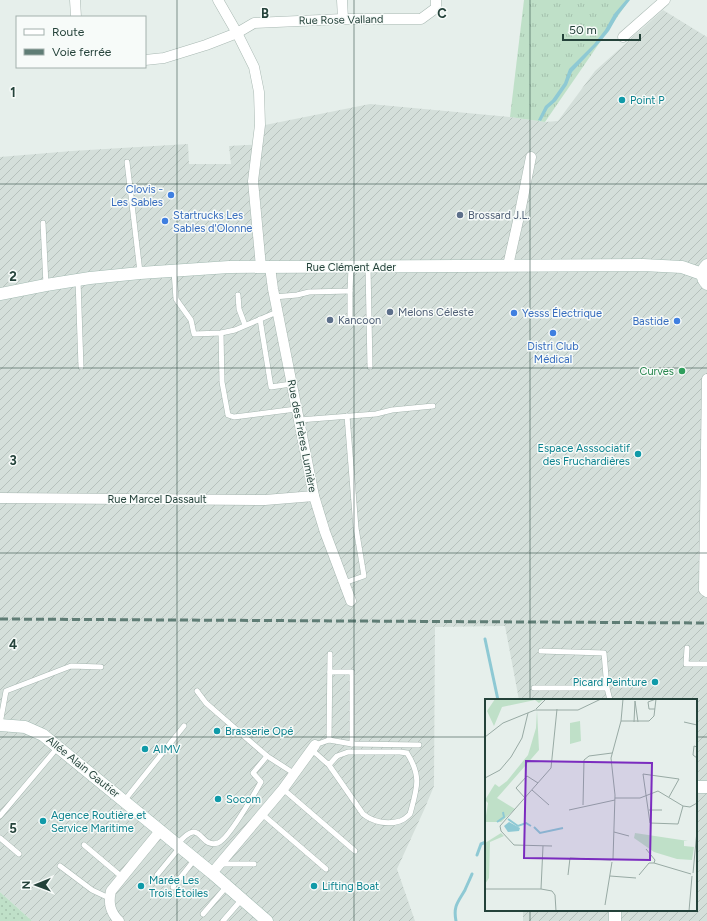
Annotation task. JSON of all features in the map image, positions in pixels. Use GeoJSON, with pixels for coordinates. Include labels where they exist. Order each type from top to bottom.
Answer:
{"type":"FeatureCollection","features":[{"type":"Feature","properties":{"kind":"street"},"geometry":{"type":"LineString","coordinates":[[75,0],[76,16]]}},
{"type":"Feature","properties":{"kind":"street","name":"Rue des Frères Lumière"},"geometry":{"type":"LineString","coordinates":[[218,0],[254,67],[259,92],[260,125],[253,181],[265,267],[274,297],[314,496],[324,532],[351,601]]}},
{"type":"Feature","properties":{"kind":"street"},"geometry":{"type":"LineString","coordinates":[[342,0],[343,19]]}},
{"type":"Feature","properties":{"kind":"street","name":"Rue Rose Valland"},"geometry":{"type":"LineString","coordinates":[[146,60],[164,58],[206,45],[237,33],[254,23],[343,19],[421,19],[436,8],[436,0]]}},
{"type":"Feature","properties":{"kind":"street"},"geometry":{"type":"LineString","coordinates":[[623,37],[665,0]]}},
{"type":"Feature","properties":{"kind":"street"},"geometry":{"type":"LineString","coordinates":[[508,266],[531,157]]}},
{"type":"Feature","properties":{"kind":"street","name":"Rue Clément Ader"},"geometry":{"type":"LineString","coordinates":[[0,294],[46,284],[140,273],[265,267],[643,265],[682,268],[705,274]]}},
{"type":"Feature","properties":{"kind":"street"},"geometry":{"type":"LineString","coordinates":[[707,380],[704,590],[707,592]]}},
{"type":"Feature","properties":{"kind":"street","name":"Rue Marcel Dassault"},"geometry":{"type":"LineString","coordinates":[[0,498],[265,500],[314,496]]}},
{"type":"Feature","properties":{"kind":"street","name":"Allée Alain Gautier"},"geometry":{"type":"LineString","coordinates":[[0,724],[25,727],[43,735],[59,746],[195,860],[216,868],[227,886],[267,921]]}},
{"type":"Feature","properties":{"kind":"street"},"geometry":{"type":"LineString","coordinates":[[216,868],[283,789],[313,748]]}},
{"type":"Feature","properties":{"kind":"street"},"geometry":{"type":"LineString","coordinates":[[120,921],[110,909],[109,898],[111,891],[160,831]]}},
{"type":"Feature","properties":{"kind":"lane"},"geometry":{"type":"LineString","coordinates":[[127,162],[140,273]]}},
{"type":"Feature","properties":{"kind":"lane"},"geometry":{"type":"LineString","coordinates":[[43,223],[46,284]]}},
{"type":"Feature","properties":{"kind":"lane"},"geometry":{"type":"LineString","coordinates":[[350,318],[351,267]]}},
{"type":"Feature","properties":{"kind":"lane"},"geometry":{"type":"LineString","coordinates":[[368,267],[370,367]]}},
{"type":"Feature","properties":{"kind":"lane"},"geometry":{"type":"LineString","coordinates":[[174,271],[176,299],[191,320],[194,334],[221,333],[277,312]]}},
{"type":"Feature","properties":{"kind":"lane"},"geometry":{"type":"LineString","coordinates":[[78,280],[81,367]]}},
{"type":"Feature","properties":{"kind":"lane"},"geometry":{"type":"LineString","coordinates":[[274,297],[297,296],[310,292],[350,291]]}},
{"type":"Feature","properties":{"kind":"lane"},"geometry":{"type":"LineString","coordinates":[[238,295],[239,308],[245,325]]}},
{"type":"Feature","properties":{"kind":"lane"},"geometry":{"type":"LineString","coordinates":[[260,319],[271,387],[291,384]]}},
{"type":"Feature","properties":{"kind":"lane"},"geometry":{"type":"LineString","coordinates":[[221,333],[222,382],[228,415],[234,417],[296,409]]}},
{"type":"Feature","properties":{"kind":"lane"},"geometry":{"type":"LineString","coordinates":[[298,420],[376,414],[392,410],[433,406]]}},
{"type":"Feature","properties":{"kind":"lane"},"geometry":{"type":"LineString","coordinates":[[344,583],[364,576],[356,528],[347,416]]}},
{"type":"Feature","properties":{"kind":"lane"},"geometry":{"type":"LineString","coordinates":[[686,648],[686,664],[707,664]]}},
{"type":"Feature","properties":{"kind":"lane"},"geometry":{"type":"LineString","coordinates":[[540,652],[604,652],[607,688],[610,699]]}},
{"type":"Feature","properties":{"kind":"lane"},"geometry":{"type":"LineString","coordinates":[[329,740],[330,654]]}},
{"type":"Feature","properties":{"kind":"lane"},"geometry":{"type":"LineString","coordinates":[[0,724],[6,691],[71,666],[101,667]]}},
{"type":"Feature","properties":{"kind":"lane"},"geometry":{"type":"LineString","coordinates":[[330,672],[352,672],[352,744]]}},
{"type":"Feature","properties":{"kind":"lane"},"geometry":{"type":"LineString","coordinates":[[534,688],[607,688]]}},
{"type":"Feature","properties":{"kind":"lane"},"geometry":{"type":"LineString","coordinates":[[197,691],[206,703],[267,756],[295,774]]}},
{"type":"Feature","properties":{"kind":"lane"},"geometry":{"type":"LineString","coordinates":[[124,801],[184,726]]}},
{"type":"Feature","properties":{"kind":"lane"},"geometry":{"type":"LineString","coordinates":[[329,765],[337,756],[348,752],[407,753],[415,766],[418,779],[410,814],[401,821],[383,822],[371,820],[363,814],[329,765],[313,748],[329,740],[352,744],[419,745]]}},
{"type":"Feature","properties":{"kind":"lane"},"geometry":{"type":"LineString","coordinates":[[0,816],[59,746]]}},
{"type":"Feature","properties":{"kind":"lane"},"geometry":{"type":"LineString","coordinates":[[157,876],[186,835],[190,832],[195,832],[208,842],[216,844],[221,842],[238,821],[261,782],[253,774],[267,756]]}},
{"type":"Feature","properties":{"kind":"lane"},"geometry":{"type":"LineString","coordinates":[[283,789],[355,851]]}},
{"type":"Feature","properties":{"kind":"lane"},"geometry":{"type":"LineString","coordinates":[[262,814],[326,869]]}},
{"type":"Feature","properties":{"kind":"lane"},"geometry":{"type":"LineString","coordinates":[[0,838],[19,854]]}},
{"type":"Feature","properties":{"kind":"lane"},"geometry":{"type":"LineString","coordinates":[[84,845],[122,877]]}},
{"type":"Feature","properties":{"kind":"lane"},"geometry":{"type":"LineString","coordinates":[[173,887],[195,860]]}},
{"type":"Feature","properties":{"kind":"lane"},"geometry":{"type":"LineString","coordinates":[[216,868],[254,864]]}},
{"type":"Feature","properties":{"kind":"lane"},"geometry":{"type":"LineString","coordinates":[[60,866],[92,890],[109,898]]}},
{"type":"Feature","properties":{"kind":"lane"},"geometry":{"type":"LineString","coordinates":[[203,914],[227,886]]}},
{"type":"Feature","properties":{"kind":"lane"},"geometry":{"type":"LineString","coordinates":[[223,921],[242,899]]}},
{"type":"Feature","properties":{"kind":"shaded area"},"geometry":{"type":"Polygon","coordinates":[[[663,10],[707,37],[707,921],[523,921],[523,911],[697,911],[697,699],[519,699],[505,626],[435,627],[434,786],[397,869],[415,921],[32,921],[0,892],[0,157],[188,144],[189,164],[231,164],[229,146],[263,144],[265,125],[370,104],[510,117],[545,122],[558,121],[595,71],[663,10]]]}},
{"type":"Feature","properties":{"kind":"green space"},"geometry":{"type":"Polygon","coordinates":[[[524,0],[629,0],[545,122],[510,117],[524,0]]]}},
{"type":"Feature","properties":{"kind":"green space"},"geometry":{"type":"Polygon","coordinates":[[[0,892],[32,921],[0,921],[0,892]]]}},
{"type":"Feature","properties":{"kind":"water"},"geometry":{"type":"Polygon","coordinates":[[[626,0],[630,0],[618,15],[609,31],[572,72],[567,85],[556,101],[548,108],[541,121],[538,120],[545,106],[552,100],[564,83],[569,69],[594,44],[605,30],[614,14],[626,0]]]}},
{"type":"Feature","properties":{"kind":"waterway"},"geometry":{"type":"LineString","coordinates":[[485,639],[498,699]]}},
{"type":"Feature","properties":{"kind":"waterway"},"geometry":{"type":"LineString","coordinates":[[477,855],[481,844],[485,842]]}},
{"type":"Feature","properties":{"kind":"waterway"},"geometry":{"type":"LineString","coordinates":[[456,921],[455,912],[457,904],[472,874]]}},
{"type":"Feature","properties":{"kind":"railway"},"geometry":{"type":"LineString","coordinates":[[0,619],[707,623]]}},
{"type":"Feature","properties":{"kind":"place","name":"Point P"},"geometry":{"type":"Point","coordinates":[622,100]}},
{"type":"Feature","properties":{"kind":"place","name":"Clovis - Les Sables"},"geometry":{"type":"Point","coordinates":[171,195]}},
{"type":"Feature","properties":{"kind":"place","name":"Brossard J.L."},"geometry":{"type":"Point","coordinates":[460,215]}},
{"type":"Feature","properties":{"kind":"place","name":"Startrucks Les Sables d'Olonne"},"geometry":{"type":"Point","coordinates":[165,221]}},
{"type":"Feature","properties":{"kind":"place","name":"Melons Céleste"},"geometry":{"type":"Point","coordinates":[390,312]}},
{"type":"Feature","properties":{"kind":"place","name":"Yesss Électrique"},"geometry":{"type":"Point","coordinates":[514,313]}},
{"type":"Feature","properties":{"kind":"place","name":"Kancoon"},"geometry":{"type":"Point","coordinates":[330,320]}},
{"type":"Feature","properties":{"kind":"place","name":"Bastide"},"geometry":{"type":"Point","coordinates":[677,321]}},
{"type":"Feature","properties":{"kind":"place","name":"Distri Club Médical"},"geometry":{"type":"Point","coordinates":[553,333]}},
{"type":"Feature","properties":{"kind":"place","name":"Curves"},"geometry":{"type":"Point","coordinates":[682,371]}},
{"type":"Feature","properties":{"kind":"place","name":"Espace Asssociatif des Fruchardières"},"geometry":{"type":"Point","coordinates":[638,454]}},
{"type":"Feature","properties":{"kind":"place","name":"Picard Peinture"},"geometry":{"type":"Point","coordinates":[655,682]}},
{"type":"Feature","properties":{"kind":"place","name":"Brasserie Opé"},"geometry":{"type":"Point","coordinates":[217,731]}},
{"type":"Feature","properties":{"kind":"place","name":"AIMV"},"geometry":{"type":"Point","coordinates":[145,749]}},
{"type":"Feature","properties":{"kind":"place","name":"Socom"},"geometry":{"type":"Point","coordinates":[218,799]}},
{"type":"Feature","properties":{"kind":"place","name":"Agence Routière et Service Maritime"},"geometry":{"type":"Point","coordinates":[43,821]}},
{"type":"Feature","properties":{"kind":"place","name":"Marée Les Trois Étoiles"},"geometry":{"type":"Point","coordinates":[141,886]}},
{"type":"Feature","properties":{"kind":"place","name":"Lifting Boat"},"geometry":{"type":"Point","coordinates":[314,886]}}]}
